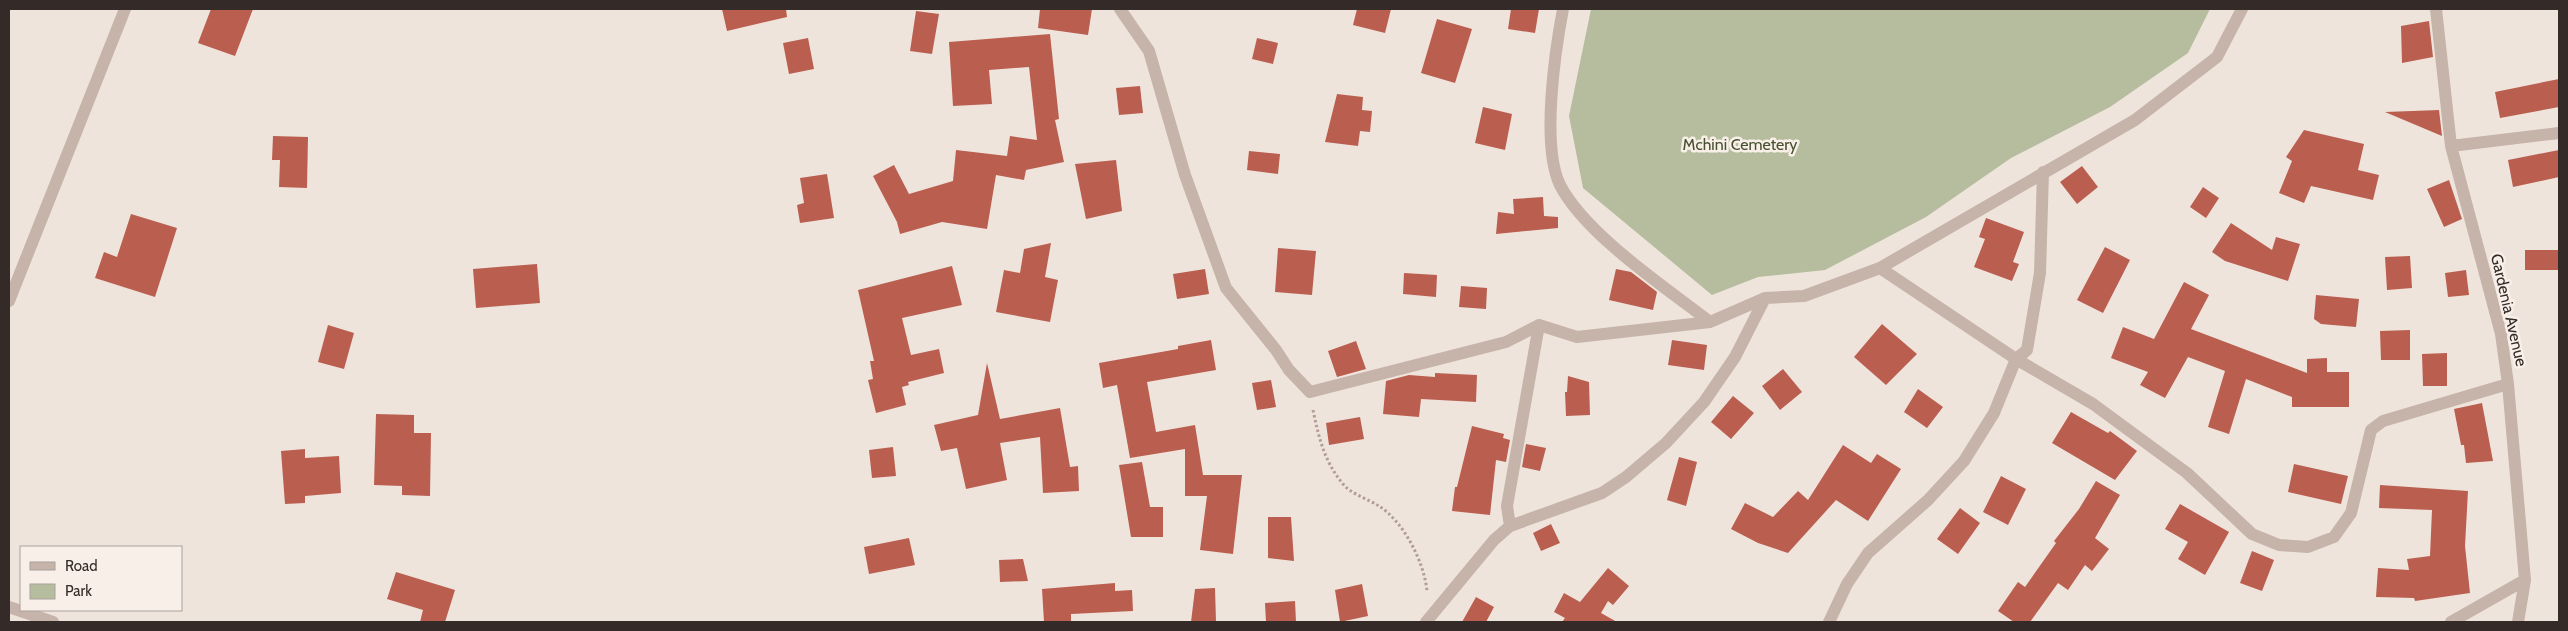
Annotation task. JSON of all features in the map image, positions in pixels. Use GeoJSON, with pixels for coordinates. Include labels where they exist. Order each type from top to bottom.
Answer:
{"type":"FeatureCollection","features":[{"type":"Feature","properties":{"kind":"street"},"geometry":{"type":"LineString","coordinates":[[9,301],[125,9]]}},
{"type":"Feature","properties":{"kind":"street"},"geometry":{"type":"LineString","coordinates":[[1120,9],[1149,51],[1185,174],[1226,288],[1276,350],[1289,370],[1310,392],[1506,342],[1539,325],[1577,337],[1710,322],[1765,298],[1804,296],[1880,268],[2135,120],[2217,56],[2242,9]]}},
{"type":"Feature","properties":{"kind":"street"},"geometry":{"type":"LineString","coordinates":[[1564,9],[1556,46],[1551,103],[1552,157],[1559,184],[1578,214],[1603,237],[1710,322]]}},
{"type":"Feature","properties":{"kind":"street","name":"Gardenia Avenue"},"geometry":{"type":"LineString","coordinates":[[2436,9],[2451,146],[2501,334],[2508,384],[2525,580],[2518,622]]}},
{"type":"Feature","properties":{"kind":"street"},"geometry":{"type":"LineString","coordinates":[[2451,146],[2559,133]]}},
{"type":"Feature","properties":{"kind":"street"},"geometry":{"type":"LineString","coordinates":[[1829,622],[1847,584],[1868,553],[1928,500],[1964,461],[1994,413],[2016,359],[2027,350],[2040,273],[2043,172]]}},
{"type":"Feature","properties":{"kind":"street"},"geometry":{"type":"LineString","coordinates":[[1880,268],[2016,359],[2093,404],[2187,473],[2252,534],[2278,545],[2308,547],[2334,538],[2351,513],[2371,430],[2382,421],[2508,384]]}},
{"type":"Feature","properties":{"kind":"street"},"geometry":{"type":"LineString","coordinates":[[1427,619],[1494,540],[1510,526],[1602,493],[1626,477],[1666,443],[1704,402],[1735,357],[1765,298]]}},
{"type":"Feature","properties":{"kind":"street"},"geometry":{"type":"LineString","coordinates":[[1510,526],[1507,506],[1539,325]]}},
{"type":"Feature","properties":{"kind":"street"},"geometry":{"type":"LineString","coordinates":[[2451,622],[2525,580]]}},
{"type":"Feature","properties":{"kind":"street"},"geometry":{"type":"LineString","coordinates":[[21,611],[53,622]]}},
{"type":"Feature","properties":{"kind":"path"},"geometry":{"type":"LineString","coordinates":[[1310,392],[1322,450],[1344,486],[1376,504],[1393,517],[1425,576],[1427,619]]}},
{"type":"Feature","properties":{"kind":"green space","name":"Mchini Cemetery"},"geometry":{"type":"Polygon","coordinates":[[[1591,9],[2210,9],[2188,53],[2110,107],[2011,158],[1926,217],[1825,270],[1758,277],[1712,295],[1583,188],[1569,116],[1591,9]]]}},
{"type":"Feature","properties":{"kind":"building"},"geometry":{"type":"Polygon","coordinates":[[[211,9],[253,9],[235,56],[198,43],[211,9]]]}},
{"type":"Feature","properties":{"kind":"building"},"geometry":{"type":"Polygon","coordinates":[[[722,9],[786,9],[787,17],[727,31],[722,9]]]}},
{"type":"Feature","properties":{"kind":"building"},"geometry":{"type":"Polygon","coordinates":[[[1040,9],[1092,9],[1088,35],[1038,28],[1040,9]]]}},
{"type":"Feature","properties":{"kind":"building"},"geometry":{"type":"Polygon","coordinates":[[[1357,9],[1391,9],[1385,33],[1353,25],[1357,9]]]}},
{"type":"Feature","properties":{"kind":"building"},"geometry":{"type":"Polygon","coordinates":[[[1511,9],[1539,9],[1535,33],[1508,29],[1511,9]]]}},
{"type":"Feature","properties":{"kind":"building"},"geometry":{"type":"Polygon","coordinates":[[[916,11],[939,14],[932,54],[910,51],[916,11]]]}},
{"type":"Feature","properties":{"kind":"building"},"geometry":{"type":"Polygon","coordinates":[[[1437,19],[1472,29],[1455,83],[1421,73],[1437,19]]]}},
{"type":"Feature","properties":{"kind":"building"},"geometry":{"type":"Polygon","coordinates":[[[2429,21],[2433,57],[2402,63],[2401,26],[2429,21]]]}},
{"type":"Feature","properties":{"kind":"building"},"geometry":{"type":"Polygon","coordinates":[[[1050,34],[1059,119],[1055,120],[1064,162],[1026,170],[1024,180],[996,175],[987,229],[942,222],[900,234],[897,222],[873,176],[894,165],[909,194],[953,181],[956,150],[1007,156],[1010,136],[1037,140],[1029,67],[989,70],[992,104],[953,106],[949,42],[1050,34]]]}},
{"type":"Feature","properties":{"kind":"building"},"geometry":{"type":"Polygon","coordinates":[[[808,38],[814,69],[789,74],[783,43],[808,38]]]}},
{"type":"Feature","properties":{"kind":"building"},"geometry":{"type":"Polygon","coordinates":[[[1257,38],[1278,43],[1273,64],[1252,59],[1257,38]]]}},
{"type":"Feature","properties":{"kind":"building"},"geometry":{"type":"Polygon","coordinates":[[[2559,79],[2559,107],[2500,118],[2495,92],[2559,79]]]}},
{"type":"Feature","properties":{"kind":"building"},"geometry":{"type":"Polygon","coordinates":[[[1140,86],[1143,113],[1119,115],[1116,88],[1140,86]]]}},
{"type":"Feature","properties":{"kind":"building"},"geometry":{"type":"Polygon","coordinates":[[[1337,94],[1363,97],[1362,110],[1372,111],[1370,132],[1360,131],[1358,146],[1325,142],[1337,94]]]}},
{"type":"Feature","properties":{"kind":"building"},"geometry":{"type":"Polygon","coordinates":[[[1483,107],[1512,114],[1505,150],[1475,143],[1483,107]]]}},
{"type":"Feature","properties":{"kind":"building"},"geometry":{"type":"Polygon","coordinates":[[[2439,110],[2442,136],[2385,112],[2439,110]]]}},
{"type":"Feature","properties":{"kind":"building"},"geometry":{"type":"Polygon","coordinates":[[[2304,130],[2364,144],[2358,170],[2379,175],[2373,200],[2311,186],[2304,203],[2279,193],[2292,161],[2286,157],[2304,130]]]}},
{"type":"Feature","properties":{"kind":"building"},"geometry":{"type":"Polygon","coordinates":[[[273,136],[308,137],[307,188],[279,187],[280,160],[272,160],[273,136]]]}},
{"type":"Feature","properties":{"kind":"building"},"geometry":{"type":"Polygon","coordinates":[[[2559,150],[2559,177],[2513,187],[2508,160],[2559,150]]]}},
{"type":"Feature","properties":{"kind":"building"},"geometry":{"type":"Polygon","coordinates":[[[1249,151],[1280,154],[1278,174],[1247,170],[1249,151]]]}},
{"type":"Feature","properties":{"kind":"building"},"geometry":{"type":"Polygon","coordinates":[[[1116,160],[1122,211],[1086,219],[1075,164],[1116,160]]]}},
{"type":"Feature","properties":{"kind":"building"},"geometry":{"type":"Polygon","coordinates":[[[2082,166],[2098,187],[2077,204],[2060,182],[2082,166]]]}},
{"type":"Feature","properties":{"kind":"building"},"geometry":{"type":"Polygon","coordinates":[[[827,174],[834,218],[800,223],[797,205],[804,203],[800,178],[827,174]]]}},
{"type":"Feature","properties":{"kind":"building"},"geometry":{"type":"Polygon","coordinates":[[[2449,180],[2462,219],[2444,227],[2427,189],[2449,180]]]}},
{"type":"Feature","properties":{"kind":"building"},"geometry":{"type":"Polygon","coordinates":[[[2203,187],[2219,198],[2206,218],[2190,207],[2203,187]]]}},
{"type":"Feature","properties":{"kind":"building"},"geometry":{"type":"Polygon","coordinates":[[[1543,197],[1544,216],[1558,217],[1558,228],[1496,234],[1498,212],[1514,214],[1513,199],[1543,197]]]}},
{"type":"Feature","properties":{"kind":"building"},"geometry":{"type":"Polygon","coordinates":[[[131,214],[177,228],[155,297],[95,278],[104,252],[117,257],[131,214]]]}},
{"type":"Feature","properties":{"kind":"building"},"geometry":{"type":"Polygon","coordinates":[[[1986,218],[2024,232],[2013,262],[2019,264],[2012,281],[1974,267],[1985,239],[1979,237],[1986,218]]]}},
{"type":"Feature","properties":{"kind":"building"},"geometry":{"type":"Polygon","coordinates":[[[2231,223],[2272,250],[2276,237],[2300,244],[2288,281],[2225,261],[2212,252],[2231,223]]]}},
{"type":"Feature","properties":{"kind":"building"},"geometry":{"type":"Polygon","coordinates":[[[1051,243],[1045,277],[1058,280],[1050,322],[996,312],[1004,270],[1020,273],[1024,249],[1051,243]]]}},
{"type":"Feature","properties":{"kind":"building"},"geometry":{"type":"Polygon","coordinates":[[[2105,247],[2130,260],[2103,313],[2077,300],[2105,247]]]}},
{"type":"Feature","properties":{"kind":"building"},"geometry":{"type":"Polygon","coordinates":[[[1278,248],[1316,251],[1312,295],[1275,292],[1278,248]]]}},
{"type":"Feature","properties":{"kind":"building"},"geometry":{"type":"Polygon","coordinates":[[[2525,250],[2559,250],[2559,270],[2525,270],[2525,250]]]}},
{"type":"Feature","properties":{"kind":"building"},"geometry":{"type":"Polygon","coordinates":[[[2410,256],[2412,288],[2387,290],[2385,257],[2410,256]]]}},
{"type":"Feature","properties":{"kind":"building"},"geometry":{"type":"Polygon","coordinates":[[[537,264],[540,303],[476,308],[473,269],[537,264]]]}},
{"type":"Feature","properties":{"kind":"building"},"geometry":{"type":"Polygon","coordinates":[[[952,266],[962,305],[902,318],[911,355],[939,349],[944,373],[908,382],[909,385],[902,387],[906,405],[876,413],[868,380],[873,379],[870,361],[874,361],[858,290],[952,266]]]}},
{"type":"Feature","properties":{"kind":"building"},"geometry":{"type":"Polygon","coordinates":[[[1205,269],[1209,294],[1177,299],[1173,274],[1205,269]]]}},
{"type":"Feature","properties":{"kind":"building"},"geometry":{"type":"Polygon","coordinates":[[[1616,269],[1631,272],[1657,292],[1653,310],[1609,300],[1616,269]]]}},
{"type":"Feature","properties":{"kind":"building"},"geometry":{"type":"Polygon","coordinates":[[[2466,270],[2469,295],[2448,297],[2445,273],[2466,270]]]}},
{"type":"Feature","properties":{"kind":"building"},"geometry":{"type":"Polygon","coordinates":[[[1404,273],[1437,275],[1436,297],[1403,294],[1404,273]]]}},
{"type":"Feature","properties":{"kind":"building"},"geometry":{"type":"Polygon","coordinates":[[[2184,282],[2209,295],[2191,329],[2307,373],[2307,359],[2327,358],[2327,372],[2349,372],[2349,407],[2292,407],[2292,397],[2246,379],[2229,434],[2208,427],[2225,371],[2188,357],[2165,398],[2140,385],[2148,372],[2111,358],[2123,327],[2154,339],[2184,282]]]}},
{"type":"Feature","properties":{"kind":"building"},"geometry":{"type":"Polygon","coordinates":[[[1461,286],[1487,288],[1486,309],[1459,307],[1461,286]]]}},
{"type":"Feature","properties":{"kind":"building"},"geometry":{"type":"Polygon","coordinates":[[[2316,295],[2359,299],[2356,327],[2321,324],[2314,319],[2316,295]]]}},
{"type":"Feature","properties":{"kind":"building"},"geometry":{"type":"Polygon","coordinates":[[[1882,324],[1917,354],[1886,385],[1854,357],[1882,324]]]}},
{"type":"Feature","properties":{"kind":"building"},"geometry":{"type":"Polygon","coordinates":[[[328,325],[354,333],[344,369],[318,362],[328,325]]]}},
{"type":"Feature","properties":{"kind":"building"},"geometry":{"type":"Polygon","coordinates":[[[2410,330],[2410,360],[2381,360],[2380,331],[2410,330]]]}},
{"type":"Feature","properties":{"kind":"building"},"geometry":{"type":"Polygon","coordinates":[[[1211,340],[1216,370],[1147,382],[1156,432],[1195,425],[1203,475],[1242,475],[1233,554],[1200,550],[1207,496],[1185,496],[1185,449],[1130,458],[1117,385],[1103,388],[1099,363],[1178,349],[1178,346],[1211,340]]]}},
{"type":"Feature","properties":{"kind":"building"},"geometry":{"type":"Polygon","coordinates":[[[1672,340],[1707,345],[1704,370],[1668,365],[1672,340]]]}},
{"type":"Feature","properties":{"kind":"building"},"geometry":{"type":"Polygon","coordinates":[[[1356,341],[1366,369],[1337,377],[1328,351],[1356,341]]]}},
{"type":"Feature","properties":{"kind":"building"},"geometry":{"type":"Polygon","coordinates":[[[2447,353],[2447,386],[2423,386],[2422,354],[2447,353]]]}},
{"type":"Feature","properties":{"kind":"building"},"geometry":{"type":"Polygon","coordinates":[[[987,363],[1000,419],[1060,408],[1070,467],[1078,466],[1079,491],[1043,493],[1040,437],[1000,443],[1007,480],[966,489],[957,448],[941,451],[934,425],[978,415],[987,363]]]}},
{"type":"Feature","properties":{"kind":"building"},"geometry":{"type":"Polygon","coordinates":[[[1783,369],[1802,392],[1780,410],[1762,386],[1783,369]]]}},
{"type":"Feature","properties":{"kind":"building"},"geometry":{"type":"Polygon","coordinates":[[[1435,373],[1477,375],[1476,402],[1421,399],[1419,417],[1383,414],[1386,381],[1409,375],[1435,377],[1435,373]]]}},
{"type":"Feature","properties":{"kind":"building"},"geometry":{"type":"Polygon","coordinates":[[[1568,376],[1589,382],[1590,415],[1566,416],[1565,392],[1567,392],[1568,376]]]}},
{"type":"Feature","properties":{"kind":"building"},"geometry":{"type":"Polygon","coordinates":[[[1271,380],[1276,407],[1257,410],[1252,383],[1271,380]]]}},
{"type":"Feature","properties":{"kind":"building"},"geometry":{"type":"Polygon","coordinates":[[[1918,389],[1943,407],[1927,428],[1904,412],[1918,389]]]}},
{"type":"Feature","properties":{"kind":"building"},"geometry":{"type":"Polygon","coordinates":[[[1733,396],[1754,413],[1731,439],[1711,422],[1733,396]]]}},
{"type":"Feature","properties":{"kind":"building"},"geometry":{"type":"Polygon","coordinates":[[[2482,403],[2493,461],[2466,463],[2464,445],[2461,445],[2454,409],[2482,403]]]}},
{"type":"Feature","properties":{"kind":"building"},"geometry":{"type":"Polygon","coordinates":[[[2071,412],[2108,433],[2110,431],[2137,451],[2115,480],[2052,443],[2071,412]]]}},
{"type":"Feature","properties":{"kind":"building"},"geometry":{"type":"Polygon","coordinates":[[[376,414],[414,415],[414,433],[431,433],[430,496],[402,495],[402,486],[374,485],[376,414]]]}},
{"type":"Feature","properties":{"kind":"building"},"geometry":{"type":"Polygon","coordinates":[[[1360,417],[1364,439],[1329,445],[1326,423],[1360,417]]]}},
{"type":"Feature","properties":{"kind":"building"},"geometry":{"type":"Polygon","coordinates":[[[1472,426],[1504,434],[1503,438],[1510,440],[1506,462],[1496,460],[1490,515],[1452,511],[1455,487],[1457,487],[1472,426]]]}},
{"type":"Feature","properties":{"kind":"building"},"geometry":{"type":"Polygon","coordinates":[[[1526,444],[1546,448],[1540,471],[1522,467],[1526,444]]]}},
{"type":"Feature","properties":{"kind":"building"},"geometry":{"type":"Polygon","coordinates":[[[1843,445],[1871,463],[1877,454],[1901,469],[1868,521],[1836,500],[1788,553],[1758,543],[1731,529],[1745,503],[1773,517],[1798,491],[1808,500],[1843,445]]]}},
{"type":"Feature","properties":{"kind":"building"},"geometry":{"type":"Polygon","coordinates":[[[893,447],[896,476],[872,478],[869,450],[893,447]]]}},
{"type":"Feature","properties":{"kind":"building"},"geometry":{"type":"Polygon","coordinates":[[[305,449],[305,458],[339,456],[341,493],[305,496],[305,503],[285,504],[281,451],[305,449]]]}},
{"type":"Feature","properties":{"kind":"building"},"geometry":{"type":"Polygon","coordinates":[[[1679,457],[1697,462],[1686,506],[1667,500],[1679,457]]]}},
{"type":"Feature","properties":{"kind":"building"},"geometry":{"type":"Polygon","coordinates":[[[1142,462],[1150,507],[1163,507],[1163,537],[1131,537],[1119,465],[1142,462]]]}},
{"type":"Feature","properties":{"kind":"building"},"geometry":{"type":"Polygon","coordinates":[[[2294,464],[2348,476],[2341,504],[2288,492],[2294,464]]]}},
{"type":"Feature","properties":{"kind":"building"},"geometry":{"type":"Polygon","coordinates":[[[2001,476],[2026,489],[2008,525],[1983,512],[2001,476]]]}},
{"type":"Feature","properties":{"kind":"building"},"geometry":{"type":"Polygon","coordinates":[[[2096,481],[2120,495],[2095,538],[2109,549],[2092,571],[2085,565],[2068,590],[2058,583],[2030,622],[2014,622],[1998,611],[2018,582],[2025,587],[2056,543],[2054,541],[2079,509],[2096,481]]]}},
{"type":"Feature","properties":{"kind":"building"},"geometry":{"type":"Polygon","coordinates":[[[2380,485],[2468,491],[2465,546],[2470,593],[2415,601],[2414,598],[2376,597],[2378,568],[2409,570],[2407,559],[2430,556],[2432,510],[2379,508],[2380,485]]]}},
{"type":"Feature","properties":{"kind":"building"},"geometry":{"type":"Polygon","coordinates":[[[2180,504],[2229,532],[2205,575],[2178,559],[2188,542],[2165,529],[2180,504]]]}},
{"type":"Feature","properties":{"kind":"building"},"geometry":{"type":"Polygon","coordinates":[[[1960,508],[1980,523],[1958,554],[1937,539],[1960,508]]]}},
{"type":"Feature","properties":{"kind":"building"},"geometry":{"type":"Polygon","coordinates":[[[1268,517],[1291,517],[1294,561],[1268,558],[1268,517]]]}},
{"type":"Feature","properties":{"kind":"building"},"geometry":{"type":"Polygon","coordinates":[[[1551,524],[1560,543],[1541,551],[1533,533],[1551,524]]]}},
{"type":"Feature","properties":{"kind":"building"},"geometry":{"type":"Polygon","coordinates":[[[909,538],[915,565],[869,574],[864,547],[909,538]]]}},
{"type":"Feature","properties":{"kind":"building"},"geometry":{"type":"Polygon","coordinates":[[[2252,551],[2274,560],[2262,591],[2240,583],[2252,551]]]}},
{"type":"Feature","properties":{"kind":"building"},"geometry":{"type":"Polygon","coordinates":[[[1023,559],[1028,581],[1000,582],[999,560],[1023,559]]]}},
{"type":"Feature","properties":{"kind":"building"},"geometry":{"type":"Polygon","coordinates":[[[1608,568],[1629,586],[1613,605],[1608,601],[1601,613],[1617,622],[1562,622],[1565,618],[1554,612],[1564,593],[1580,602],[1608,568]]]}},
{"type":"Feature","properties":{"kind":"building"},"geometry":{"type":"Polygon","coordinates":[[[396,572],[455,590],[445,622],[420,622],[423,610],[387,599],[396,572]]]}},
{"type":"Feature","properties":{"kind":"building"},"geometry":{"type":"Polygon","coordinates":[[[1115,583],[1115,591],[1132,590],[1133,611],[1071,614],[1071,622],[1044,622],[1042,589],[1115,583]]]}},
{"type":"Feature","properties":{"kind":"building"},"geometry":{"type":"Polygon","coordinates":[[[1362,584],[1368,616],[1340,622],[1335,590],[1362,584]]]}},
{"type":"Feature","properties":{"kind":"building"},"geometry":{"type":"Polygon","coordinates":[[[1215,588],[1216,622],[1191,622],[1195,589],[1215,588]]]}},
{"type":"Feature","properties":{"kind":"building"},"geometry":{"type":"Polygon","coordinates":[[[1476,597],[1494,607],[1486,622],[1462,622],[1476,597]]]}},
{"type":"Feature","properties":{"kind":"building"},"geometry":{"type":"Polygon","coordinates":[[[1295,601],[1296,622],[1266,622],[1265,603],[1295,601]]]}}]}
